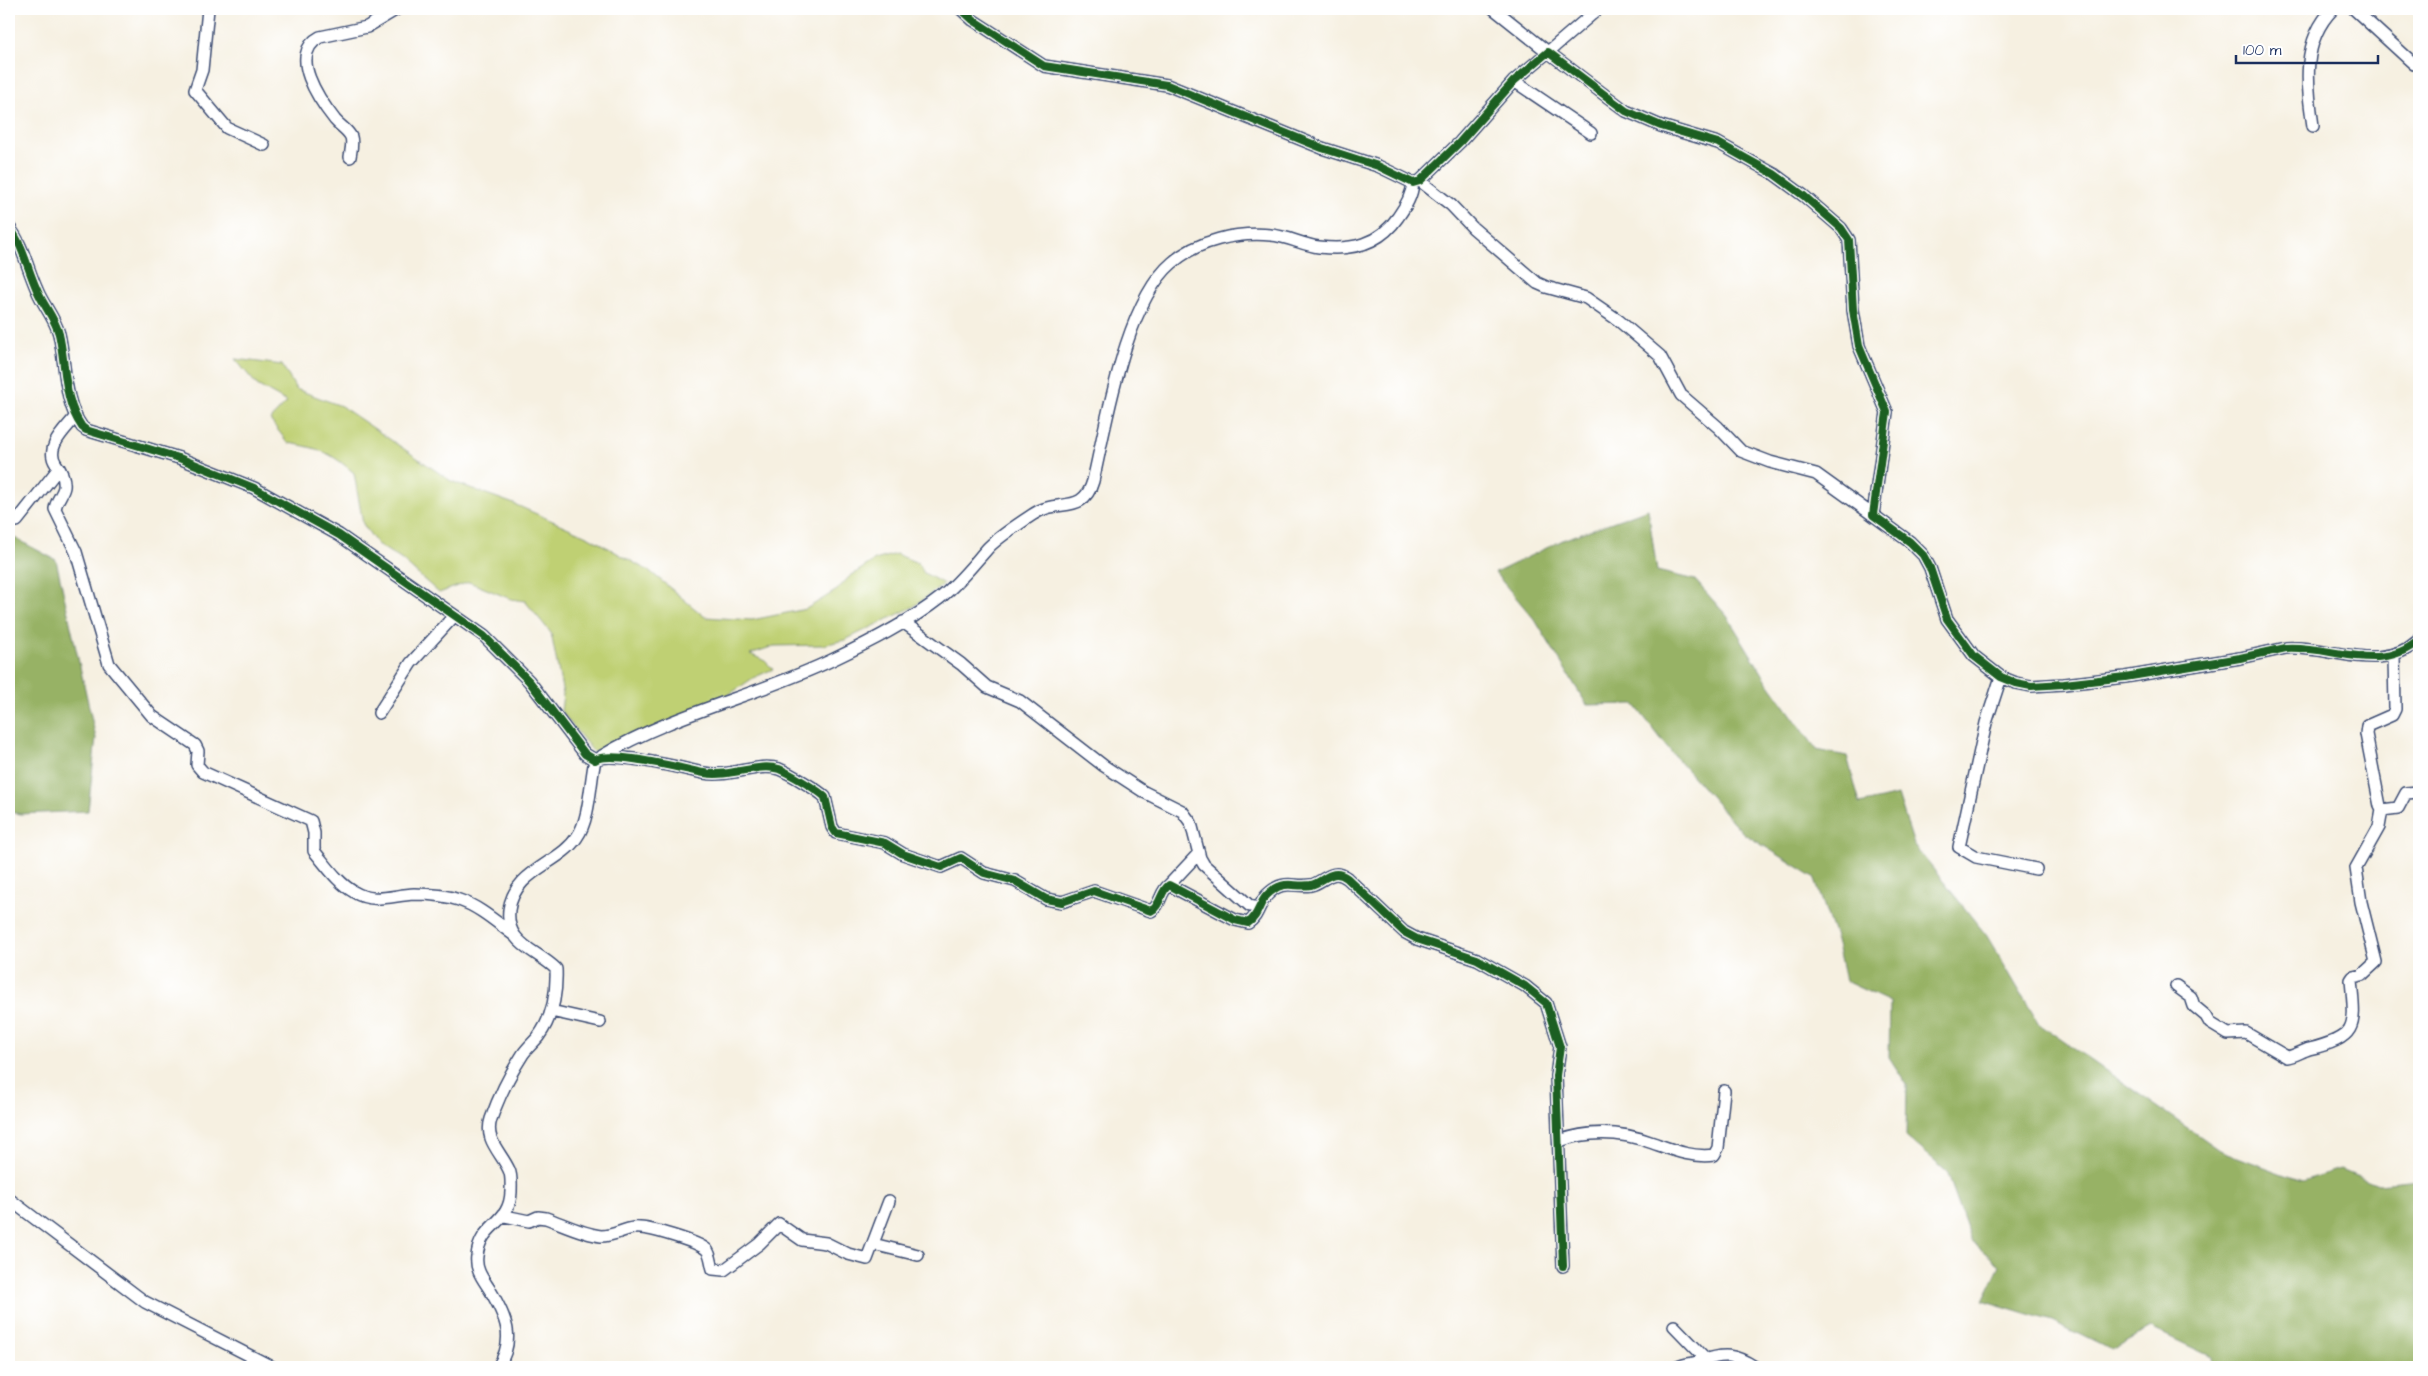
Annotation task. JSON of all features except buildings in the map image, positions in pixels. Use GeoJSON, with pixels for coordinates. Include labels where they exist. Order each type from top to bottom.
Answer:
{"type":"FeatureCollection","features":[{"type":"Feature","properties":{"kind":"street"},"geometry":{"type":"LineString","coordinates":[[208,9],[202,70],[195,90],[227,128],[264,145]]}},
{"type":"Feature","properties":{"kind":"street"},"geometry":{"type":"LineString","coordinates":[[350,157],[352,143],[350,135],[336,121],[310,79],[305,66],[306,52],[313,41],[367,27],[397,9]]}},
{"type":"Feature","properties":{"kind":"street"},"geometry":{"type":"LineString","coordinates":[[962,9],[972,20],[1044,66],[1167,86],[1322,148],[1378,166],[1417,182],[1451,205],[1473,228],[1538,283],[1586,298],[1618,320],[1660,356],[1681,395],[1718,427],[1741,451],[1770,462],[1816,474],[1910,542],[1923,555],[1930,568],[1947,619],[1974,656],[2001,677],[2031,686],[2064,684],[2179,669],[2286,648],[2304,647],[2344,656],[2394,655],[2410,648],[2419,640]]}},
{"type":"Feature","properties":{"kind":"street"},"geometry":{"type":"LineString","coordinates":[[1494,9],[1626,111],[1661,126],[1718,143],[1774,174],[1804,196],[1841,228],[1849,240],[1853,310],[1859,346],[1866,368],[1887,412],[1873,515]]}},
{"type":"Feature","properties":{"kind":"street"},"geometry":{"type":"LineString","coordinates":[[598,758],[663,725],[831,660],[903,622],[939,599],[969,572],[988,548],[1034,513],[1059,504],[1079,502],[1085,498],[1093,481],[1123,353],[1135,320],[1153,287],[1170,264],[1190,248],[1212,241],[1250,235],[1271,235],[1318,247],[1370,243],[1383,235],[1392,225],[1410,198],[1417,182],[1460,142],[1514,81],[1598,9]]}},
{"type":"Feature","properties":{"kind":"street"},"geometry":{"type":"LineString","coordinates":[[2313,126],[2307,89],[2309,59],[2316,31],[2323,18],[2332,9]]}},
{"type":"Feature","properties":{"kind":"street"},"geometry":{"type":"LineString","coordinates":[[2354,9],[2414,64]]}},
{"type":"Feature","properties":{"kind":"street"},"geometry":{"type":"LineString","coordinates":[[1514,81],[1591,133]]}},
{"type":"Feature","properties":{"kind":"street"},"geometry":{"type":"LineString","coordinates":[[9,227],[14,234],[28,264],[37,290],[58,331],[67,387],[76,416],[82,427],[86,430],[179,458],[254,488],[340,535],[484,636],[530,681],[585,754],[598,758],[718,774],[737,773],[760,767],[779,769],[825,797],[832,828],[836,833],[885,843],[907,856],[941,866],[947,865],[956,858],[961,858],[987,874],[1018,882],[1046,899],[1062,902],[1094,892],[1151,911],[1156,907],[1165,887],[1199,853]]}},
{"type":"Feature","properties":{"kind":"street"},"geometry":{"type":"LineString","coordinates":[[76,416],[57,439],[53,449],[54,462],[59,468],[64,488],[56,501],[56,515],[76,552],[109,664],[152,716],[195,745],[198,751],[198,768],[216,779],[311,821],[314,833],[314,851],[342,883],[355,893],[369,898],[388,899],[413,894],[441,896],[460,900],[481,910],[523,944],[545,958],[556,969],[557,983],[551,1011],[538,1036],[512,1072],[488,1129],[491,1140],[510,1171],[511,1196],[505,1216],[486,1230],[477,1254],[480,1276],[491,1292],[509,1332],[508,1346],[498,1367]]}},
{"type":"Feature","properties":{"kind":"street"},"geometry":{"type":"LineString","coordinates":[[9,521],[17,520],[59,468]]}},
{"type":"Feature","properties":{"kind":"street"},"geometry":{"type":"LineString","coordinates":[[379,713],[411,663],[454,616]]}},
{"type":"Feature","properties":{"kind":"street"},"geometry":{"type":"LineString","coordinates":[[903,622],[961,664],[987,687],[1020,701],[1069,741],[1104,766],[1144,792],[1182,811],[1191,823],[1204,865],[1253,907],[1259,908],[1267,895],[1284,884],[1309,885],[1331,874],[1343,875],[1404,932],[1417,939],[1477,959],[1524,986],[1546,1003],[1560,1047],[1556,1067],[1563,1266]]}},
{"type":"Feature","properties":{"kind":"street"},"geometry":{"type":"LineString","coordinates":[[2176,986],[2191,997],[2194,1006],[2210,1023],[2228,1034],[2246,1033],[2288,1057],[2324,1046],[2347,1035],[2353,1024],[2354,1001],[2351,980],[2353,977],[2362,975],[2376,962],[2361,902],[2356,868],[2379,826],[2382,810],[2366,734],[2367,726],[2392,715],[2395,709],[2394,655]]}},
{"type":"Feature","properties":{"kind":"street"},"geometry":{"type":"LineString","coordinates":[[2001,677],[1986,724],[1959,847],[1976,856],[2036,869]]}},
{"type":"Feature","properties":{"kind":"street"},"geometry":{"type":"LineString","coordinates":[[514,935],[508,921],[510,903],[520,884],[544,863],[567,850],[584,826],[598,758]]}},
{"type":"Feature","properties":{"kind":"street"},"geometry":{"type":"LineString","coordinates":[[2382,810],[2398,808],[2406,793],[2419,792]]}},
{"type":"Feature","properties":{"kind":"street"},"geometry":{"type":"LineString","coordinates":[[1169,885],[1243,923],[1252,921],[1267,895]]}},
{"type":"Feature","properties":{"kind":"street"},"geometry":{"type":"LineString","coordinates":[[551,1011],[600,1022]]}},
{"type":"Feature","properties":{"kind":"street"},"geometry":{"type":"LineString","coordinates":[[1558,1141],[1591,1133],[1604,1132],[1636,1138],[1673,1151],[1714,1155],[1718,1148],[1724,1091]]}},
{"type":"Feature","properties":{"kind":"street"},"geometry":{"type":"LineString","coordinates":[[9,1199],[145,1302],[272,1367]]}},
{"type":"Feature","properties":{"kind":"street"},"geometry":{"type":"LineString","coordinates":[[505,1216],[529,1221],[538,1217],[546,1218],[599,1235],[621,1233],[636,1228],[660,1232],[688,1239],[705,1249],[709,1254],[712,1267],[721,1270],[727,1269],[759,1244],[777,1224],[782,1225],[802,1240],[826,1243],[848,1254],[864,1259],[870,1256],[889,1201]]}},
{"type":"Feature","properties":{"kind":"street"},"geometry":{"type":"LineString","coordinates":[[873,1244],[918,1255]]}},
{"type":"Feature","properties":{"kind":"street"},"geometry":{"type":"LineString","coordinates":[[1674,1326],[1706,1359]]}},
{"type":"Feature","properties":{"kind":"street"},"geometry":{"type":"LineString","coordinates":[[1678,1367],[1724,1355],[1735,1357],[1755,1367]]}},
{"type":"Feature","properties":{"kind":"green space"},"geometry":{"type":"Polygon","coordinates":[[[235,359],[282,365],[296,389],[341,406],[451,481],[514,504],[589,537],[652,573],[705,617],[752,620],[806,609],[837,590],[849,577],[875,560],[896,554],[918,563],[924,573],[944,584],[913,607],[845,640],[823,645],[774,646],[750,654],[765,661],[773,669],[753,678],[727,696],[595,754],[561,711],[563,694],[551,633],[525,601],[511,599],[469,582],[439,593],[402,560],[377,544],[363,524],[354,473],[324,452],[288,443],[270,420],[287,402],[257,385],[235,359]]]}},
{"type":"Feature","properties":{"kind":"green space"},"geometry":{"type":"Polygon","coordinates":[[[1648,509],[1657,571],[1695,580],[1727,616],[1769,684],[1817,750],[1847,756],[1860,804],[1898,795],[1914,845],[1987,936],[2039,1024],[2219,1150],[2302,1181],[2341,1169],[2378,1184],[2419,1180],[2419,1367],[2213,1367],[2212,1357],[2151,1328],[2111,1350],[2052,1321],[1983,1300],[2000,1265],[1972,1242],[1947,1172],[1906,1137],[1907,1085],[1889,1057],[1890,1002],[1845,981],[1836,940],[1814,877],[1743,833],[1672,753],[1634,704],[1587,705],[1535,620],[1495,573],[1565,539],[1648,509]]]}},
{"type":"Feature","properties":{"kind":"green space"},"geometry":{"type":"Polygon","coordinates":[[[9,535],[56,560],[96,738],[88,811],[20,814],[9,812],[9,535]]]}},
{"type":"Feature","properties":{"kind":"cycle path"},"geometry":{"type":"LineString","coordinates":[[961,9],[973,20],[1044,66],[1167,85],[1322,148],[1378,166],[1413,183],[1420,181],[1460,142],[1514,81],[1548,52],[1626,111],[1661,126],[1718,143],[1774,174],[1804,196],[1841,228],[1849,240],[1853,310],[1859,346],[1887,412],[1873,515],[1910,542],[1923,555],[1930,568],[1947,619],[1974,656],[2001,677],[2031,686],[2064,684],[2125,677],[2240,658],[2286,648],[2321,650],[2355,656],[2388,656],[2404,650],[2419,640]]}},
{"type":"Feature","properties":{"kind":"cycle path"},"geometry":{"type":"LineString","coordinates":[[9,227],[21,249],[40,296],[57,328],[68,394],[71,405],[82,427],[86,430],[179,458],[254,488],[339,535],[484,636],[529,681],[585,754],[595,760],[616,757],[714,774],[762,767],[779,769],[825,797],[832,827],[836,833],[885,843],[903,854],[941,867],[961,858],[984,873],[1015,881],[1046,899],[1062,902],[1094,891],[1151,911],[1157,906],[1169,885],[1235,920],[1248,923],[1254,917],[1267,895],[1273,890],[1284,885],[1311,885],[1328,876],[1342,875],[1404,932],[1417,939],[1477,959],[1525,986],[1546,1003],[1560,1047],[1556,1076],[1563,1266]]}}]}
